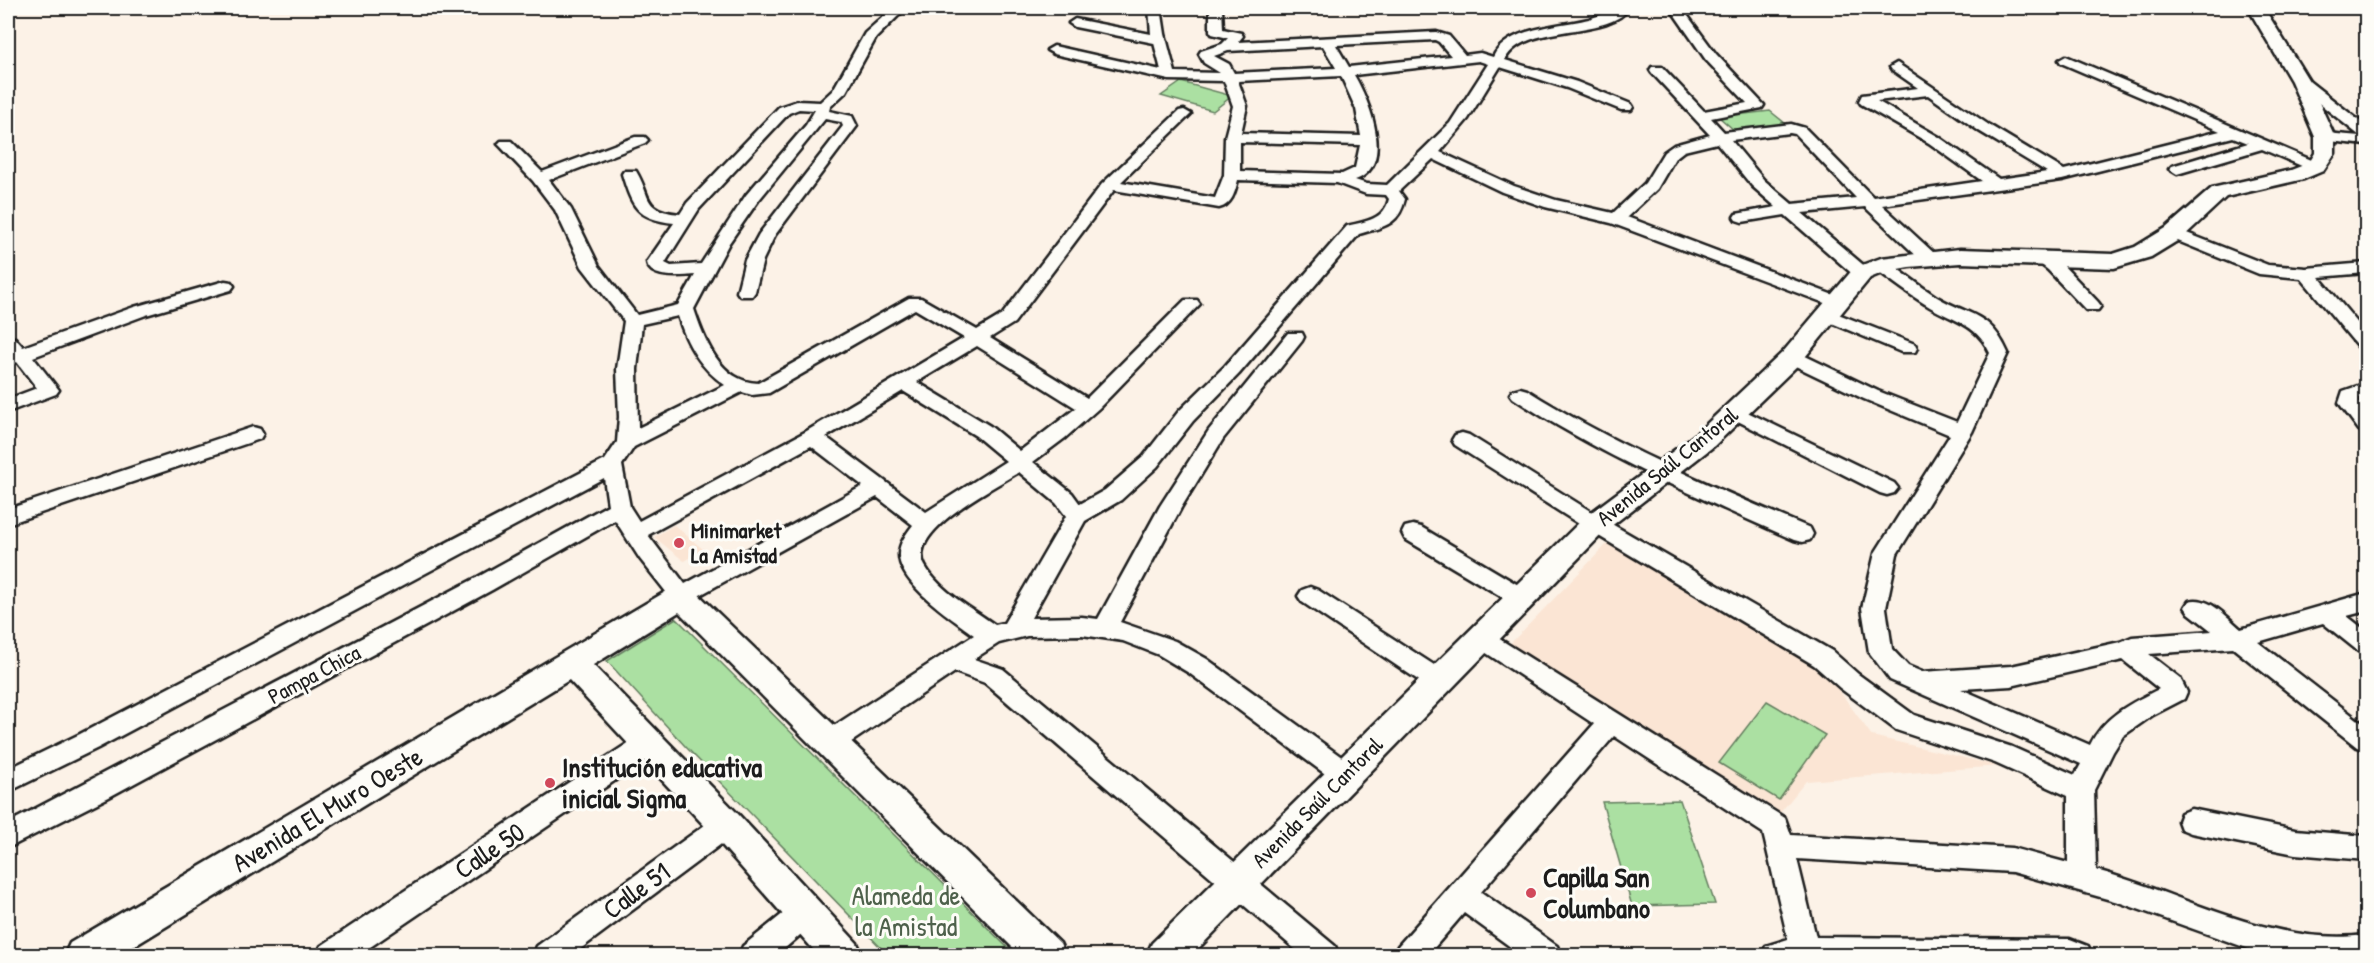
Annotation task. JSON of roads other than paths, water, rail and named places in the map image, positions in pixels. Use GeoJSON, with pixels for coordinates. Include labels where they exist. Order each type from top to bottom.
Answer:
{"type":"FeatureCollection","features":[{"type":"Feature","properties":{"kind":"street"},"geometry":{"type":"LineString","coordinates":[[633,321],[685,309],[721,243],[752,198],[839,92],[870,36],[900,8]]}},
{"type":"Feature","properties":{"kind":"street"},"geometry":{"type":"LineString","coordinates":[[1155,8],[1169,76]]}},
{"type":"Feature","properties":{"kind":"street"},"geometry":{"type":"LineString","coordinates":[[1216,8],[1217,31],[1236,36],[1227,47]]}},
{"type":"Feature","properties":{"kind":"street"},"geometry":{"type":"LineString","coordinates":[[1344,179],[1344,182],[1356,187],[1391,190],[1431,153],[1463,116],[1491,68],[1498,61],[1498,54],[1512,42],[1583,23],[1618,12],[1623,8]]}},
{"type":"Feature","properties":{"kind":"street"},"geometry":{"type":"LineString","coordinates":[[1676,8],[1711,57],[1757,105],[1701,116]]}},
{"type":"Feature","properties":{"kind":"street"},"geometry":{"type":"LineString","coordinates":[[1871,269],[1929,258],[1960,256],[2114,261],[2143,252],[2174,233],[2219,192],[2307,171],[2325,153],[2325,137],[2300,81],[2256,8]]}},
{"type":"Feature","properties":{"kind":"street"},"geometry":{"type":"LineString","coordinates":[[1075,23],[1160,40]]}},
{"type":"Feature","properties":{"kind":"street"},"geometry":{"type":"LineString","coordinates":[[1110,185],[1219,203],[1226,197],[1232,175],[1232,137],[1240,106],[1224,67],[1209,60],[1206,54],[1227,47],[1436,36],[1444,39],[1461,59]]}},
{"type":"Feature","properties":{"kind":"street"},"geometry":{"type":"LineString","coordinates":[[1232,175],[1344,179],[1358,174],[1365,165],[1370,128],[1363,102],[1328,43]]}},
{"type":"Feature","properties":{"kind":"street"},"geometry":{"type":"LineString","coordinates":[[1054,50],[1169,76],[1230,77],[1344,72],[1480,57],[1572,85],[1626,107]]}},
{"type":"Feature","properties":{"kind":"street"},"geometry":{"type":"LineString","coordinates":[[2066,60],[2263,144],[2307,171]]}},
{"type":"Feature","properties":{"kind":"street"},"geometry":{"type":"LineString","coordinates":[[1897,67],[1984,128],[2062,175]]}},
{"type":"Feature","properties":{"kind":"street"},"geometry":{"type":"LineString","coordinates":[[1657,70],[1720,137],[1758,183],[1871,269],[1973,321],[1991,335],[1999,353],[1962,432],[1886,553],[1874,608],[1881,652],[1899,673],[2097,759]]}},
{"type":"Feature","properties":{"kind":"street"},"geometry":{"type":"LineString","coordinates":[[2300,81],[2367,133]]}},
{"type":"Feature","properties":{"kind":"street"},"geometry":{"type":"LineString","coordinates":[[1929,91],[1865,100],[1934,140],[1997,185]]}},
{"type":"Feature","properties":{"kind":"street"},"geometry":{"type":"LineString","coordinates":[[707,269],[669,271],[656,266],[684,219],[740,154],[784,110],[797,105],[822,110],[847,119],[850,126],[767,234],[754,260],[746,292]]}},
{"type":"Feature","properties":{"kind":"street"},"geometry":{"type":"LineString","coordinates":[[636,532],[812,437],[1008,319],[1029,293],[1062,244],[1110,185],[1184,114]]}},
{"type":"Feature","properties":{"kind":"street"},"geometry":{"type":"LineString","coordinates":[[1616,219],[1651,186],[1674,151],[1685,145],[1720,137],[1787,128],[1800,131],[1869,202],[1929,258]]}},
{"type":"Feature","properties":{"kind":"street"},"geometry":{"type":"LineString","coordinates":[[1742,217],[2062,175],[2235,132]]}},
{"type":"Feature","properties":{"kind":"street"},"geometry":{"type":"LineString","coordinates":[[1232,137],[1369,141]]}},
{"type":"Feature","properties":{"kind":"street"},"geometry":{"type":"LineString","coordinates":[[2325,137],[2367,141]]}},
{"type":"Feature","properties":{"kind":"street"},"geometry":{"type":"LineString","coordinates":[[539,178],[640,140]]}},
{"type":"Feature","properties":{"kind":"street"},"geometry":{"type":"LineString","coordinates":[[8,780],[152,708],[612,465],[627,442],[629,417],[627,369],[633,321],[591,267],[563,209],[539,178],[506,144]]}},
{"type":"Feature","properties":{"kind":"street"},"geometry":{"type":"LineString","coordinates":[[2177,169],[2263,144]]}},
{"type":"Feature","properties":{"kind":"street"},"geometry":{"type":"LineString","coordinates":[[1431,153],[1487,181],[1535,198],[1616,219],[1833,309],[1908,348]]}},
{"type":"Feature","properties":{"kind":"street"},"geometry":{"type":"LineString","coordinates":[[630,174],[640,203],[645,210],[658,217],[684,219]]}},
{"type":"Feature","properties":{"kind":"street"},"geometry":{"type":"LineString","coordinates":[[829,743],[1002,632],[1077,516],[1113,495],[1150,462],[1186,416],[1232,370],[1353,230],[1381,222],[1394,212],[1397,199],[1391,190]]}},
{"type":"Feature","properties":{"kind":"street"},"geometry":{"type":"LineString","coordinates":[[2174,233],[2265,270],[2306,273],[2367,268]]}},
{"type":"Feature","properties":{"kind":"street"},"geometry":{"type":"LineString","coordinates":[[2043,259],[2054,266],[2092,306]]}},
{"type":"Feature","properties":{"kind":"street","name":"Avenida Saúl Cantoral"},"geometry":{"type":"LineString","coordinates":[[1165,956],[1238,880],[1595,524],[1705,440],[1792,357],[1871,269]]}},
{"type":"Feature","properties":{"kind":"street"},"geometry":{"type":"LineString","coordinates":[[2306,273],[2367,345]]}},
{"type":"Feature","properties":{"kind":"street"},"geometry":{"type":"LineString","coordinates":[[8,406],[49,390],[12,352],[225,286]]}},
{"type":"Feature","properties":{"kind":"street"},"geometry":{"type":"LineString","coordinates":[[685,309],[699,347],[712,366],[739,386],[752,390],[762,389],[915,302],[978,338],[1088,407]]}},
{"type":"Feature","properties":{"kind":"street"},"geometry":{"type":"LineString","coordinates":[[1191,304],[1088,407],[1046,443],[927,524],[910,548],[909,555],[913,568],[937,593],[1002,632],[1082,626],[1105,628],[1143,637],[1198,666],[1345,774]]}},
{"type":"Feature","properties":{"kind":"street"},"geometry":{"type":"LineString","coordinates":[[1105,628],[1171,506],[1216,435],[1295,337]]}},
{"type":"Feature","properties":{"kind":"street"},"geometry":{"type":"LineString","coordinates":[[1792,357],[1871,395],[1962,432]]}},
{"type":"Feature","properties":{"kind":"street"},"geometry":{"type":"LineString","coordinates":[[903,382],[984,431],[1018,462],[1064,498],[1077,516]]}},
{"type":"Feature","properties":{"kind":"street"},"geometry":{"type":"LineString","coordinates":[[627,442],[739,386]]}},
{"type":"Feature","properties":{"kind":"street"},"geometry":{"type":"LineString","coordinates":[[2367,389],[2349,398],[2351,407],[2367,425]]}},
{"type":"Feature","properties":{"kind":"street"},"geometry":{"type":"LineString","coordinates":[[1520,394],[1570,426],[1664,472],[1802,534]]}},
{"type":"Feature","properties":{"kind":"street"},"geometry":{"type":"LineString","coordinates":[[1735,412],[1887,488]]}},
{"type":"Feature","properties":{"kind":"street"},"geometry":{"type":"LineString","coordinates":[[8,517],[253,435]]}},
{"type":"Feature","properties":{"kind":"street"},"geometry":{"type":"LineString","coordinates":[[812,437],[927,524]]}},
{"type":"Feature","properties":{"kind":"street"},"geometry":{"type":"LineString","coordinates":[[1462,440],[1595,524],[1823,658],[1849,681],[1905,723],[2003,755],[2081,790]]}},
{"type":"Feature","properties":{"kind":"street"},"geometry":{"type":"LineString","coordinates":[[612,465],[619,508],[648,553],[682,596],[1047,956]]}},
{"type":"Feature","properties":{"kind":"street"},"geometry":{"type":"LineString","coordinates":[[682,596],[878,487]]}},
{"type":"Feature","properties":{"kind":"street","name":"Pampa Chica"},"geometry":{"type":"LineString","coordinates":[[8,836],[484,584],[619,508]]}},
{"type":"Feature","properties":{"kind":"street"},"geometry":{"type":"LineString","coordinates":[[1413,533],[1522,598]]}},
{"type":"Feature","properties":{"kind":"street","name":"Avenida El Muro Oeste"},"geometry":{"type":"LineString","coordinates":[[83,956],[682,596]]}},
{"type":"Feature","properties":{"kind":"street"},"geometry":{"type":"LineString","coordinates":[[1310,596],[1439,681]]}},
{"type":"Feature","properties":{"kind":"street"},"geometry":{"type":"LineString","coordinates":[[1918,682],[2011,676],[2127,650],[2132,646],[2237,639],[2367,602]]}},
{"type":"Feature","properties":{"kind":"street"},"geometry":{"type":"LineString","coordinates":[[2197,607],[2367,740]]}},
{"type":"Feature","properties":{"kind":"street"},"geometry":{"type":"LineString","coordinates":[[2328,614],[2367,644]]}},
{"type":"Feature","properties":{"kind":"street"},"geometry":{"type":"LineString","coordinates":[[1482,639],[1775,826],[1805,949]]}},
{"type":"Feature","properties":{"kind":"street"},"geometry":{"type":"LineString","coordinates":[[2082,879],[2081,790],[2114,729],[2144,708],[2175,692],[2171,685],[2127,650]]}},
{"type":"Feature","properties":{"kind":"street"},"geometry":{"type":"LineString","coordinates":[[954,662],[994,676],[1238,880],[1325,956]]}},
{"type":"Feature","properties":{"kind":"street"},"geometry":{"type":"LineString","coordinates":[[572,663],[726,825],[844,956]]}},
{"type":"Feature","properties":{"kind":"street"},"geometry":{"type":"LineString","coordinates":[[1408,956],[1612,721]]}},
{"type":"Feature","properties":{"kind":"street","name":"Calle 50"},"geometry":{"type":"LineString","coordinates":[[331,956],[648,744]]}},
{"type":"Feature","properties":{"kind":"street"},"geometry":{"type":"LineString","coordinates":[[2191,821],[2295,842],[2367,848]]}},
{"type":"Feature","properties":{"kind":"street","name":"Calle 51"},"geometry":{"type":"LineString","coordinates":[[547,956],[726,825]]}},
{"type":"Feature","properties":{"kind":"street"},"geometry":{"type":"LineString","coordinates":[[1779,846],[2012,860],[2118,889],[2275,944],[2350,951],[2367,949]]}},
{"type":"Feature","properties":{"kind":"street"},"geometry":{"type":"LineString","coordinates":[[1461,894],[1547,956]]}},
{"type":"Feature","properties":{"kind":"street"},"geometry":{"type":"LineString","coordinates":[[753,956],[805,913]]}},
{"type":"Feature","properties":{"kind":"street"},"geometry":{"type":"LineString","coordinates":[[1776,956],[1805,949],[1828,952],[1923,954],[2070,953],[2078,956]]}},
{"type":"Feature","properties":{"kind":"place","name":"Minimarket La Amistad"},"geometry":{"type":"Point","coordinates":[679,543]}},
{"type":"Feature","properties":{"kind":"place","name":"Institución educativa inicial Sigma"},"geometry":{"type":"Point","coordinates":[550,783]}},
{"type":"Feature","properties":{"kind":"place","name":"Capilla San Columbano"},"geometry":{"type":"Point","coordinates":[1531,893]}},
{"type":"Feature","properties":{"kind":"park label","name":"Alameda de la Amistad"},"geometry":{"type":"Point","coordinates":[906,910]}}]}
